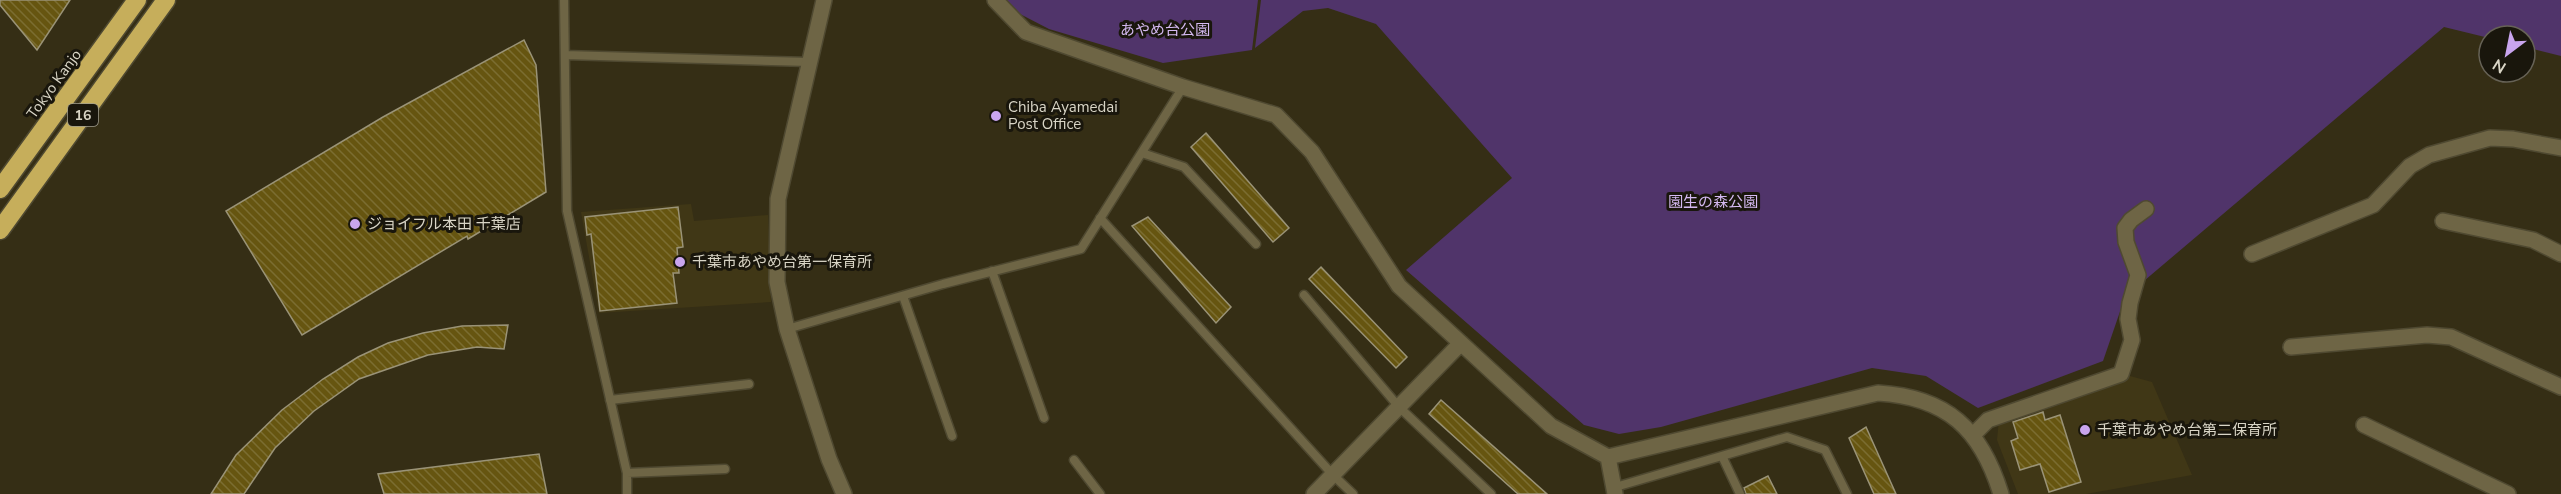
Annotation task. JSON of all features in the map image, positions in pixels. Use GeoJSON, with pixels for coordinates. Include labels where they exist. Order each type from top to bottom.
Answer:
{"type":"FeatureCollection","features":[{"type":"Feature","properties":{"kind":"highway","name":"Tokyo Kanjo"},"geometry":{"type":"LineString","coordinates":[[0,189],[137,0]]}},
{"type":"Feature","properties":{"kind":"highway","name":"16"},"geometry":{"type":"LineString","coordinates":[[0,230],[166,0]]}},
{"type":"Feature","properties":{"kind":"street"},"geometry":{"type":"LineString","coordinates":[[824,0],[778,199],[777,282],[787,329],[829,459],[844,494]]}},
{"type":"Feature","properties":{"kind":"street"},"geometry":{"type":"LineString","coordinates":[[995,0],[1026,32],[1183,87],[1276,116],[1312,152],[1399,286],[1551,426],[1608,457],[1878,393],[1904,395],[1930,402],[1952,415],[1972,435],[1987,456],[2001,494]]}},
{"type":"Feature","properties":{"kind":"street"},"geometry":{"type":"LineString","coordinates":[[2252,254],[2373,205],[2410,166],[2429,155],[2490,138],[2513,139],[2561,148]]}},
{"type":"Feature","properties":{"kind":"street"},"geometry":{"type":"LineString","coordinates":[[1972,435],[1988,420],[2121,374],[2132,340],[2128,319],[2130,303],[2139,275],[2126,242],[2125,228],[2131,220],[2146,209]]}},
{"type":"Feature","properties":{"kind":"street"},"geometry":{"type":"LineString","coordinates":[[2443,221],[2533,240],[2561,254]]}},
{"type":"Feature","properties":{"kind":"street"},"geometry":{"type":"LineString","coordinates":[[2291,347],[2427,335],[2451,337],[2561,387]]}},
{"type":"Feature","properties":{"kind":"street"},"geometry":{"type":"LineString","coordinates":[[1314,494],[1461,343]]}},
{"type":"Feature","properties":{"kind":"street"},"geometry":{"type":"LineString","coordinates":[[2364,425],[2508,494]]}},
{"type":"Feature","properties":{"kind":"street"},"geometry":{"type":"LineString","coordinates":[[1608,457],[1613,491]]}},
{"type":"Feature","properties":{"kind":"lane"},"geometry":{"type":"LineString","coordinates":[[564,0],[567,211],[627,473],[627,494]]}},
{"type":"Feature","properties":{"kind":"lane"},"geometry":{"type":"LineString","coordinates":[[565,55],[810,62]]}},
{"type":"Feature","properties":{"kind":"lane"},"geometry":{"type":"LineString","coordinates":[[787,329],[1081,249],[1183,87]]}},
{"type":"Feature","properties":{"kind":"lane"},"geometry":{"type":"LineString","coordinates":[[1142,153],[1184,167],[1256,244]]}},
{"type":"Feature","properties":{"kind":"lane"},"geometry":{"type":"LineString","coordinates":[[1100,218],[1333,475],[1353,494]]}},
{"type":"Feature","properties":{"kind":"lane"},"geometry":{"type":"LineString","coordinates":[[992,272],[1044,418]]}},
{"type":"Feature","properties":{"kind":"lane"},"geometry":{"type":"LineString","coordinates":[[1304,295],[1399,407],[1491,494]]}},
{"type":"Feature","properties":{"kind":"lane"},"geometry":{"type":"LineString","coordinates":[[903,296],[952,436]]}},
{"type":"Feature","properties":{"kind":"lane"},"geometry":{"type":"LineString","coordinates":[[610,400],[749,384]]}},
{"type":"Feature","properties":{"kind":"lane"},"geometry":{"type":"LineString","coordinates":[[1613,491],[1787,437],[1825,450],[1847,494]]}},
{"type":"Feature","properties":{"kind":"lane"},"geometry":{"type":"LineString","coordinates":[[1722,456],[1740,494]]}},
{"type":"Feature","properties":{"kind":"lane"},"geometry":{"type":"LineString","coordinates":[[1074,460],[1100,494]]}},
{"type":"Feature","properties":{"kind":"lane"},"geometry":{"type":"LineString","coordinates":[[627,473],[725,469]]}},
{"type":"Feature","properties":{"kind":"shaded area","name":"千葉市あやめ台第一保育所"},"geometry":{"type":"Polygon","coordinates":[[[691,204],[694,221],[768,215],[771,302],[599,313],[581,212],[691,204]]]}},
{"type":"Feature","properties":{"kind":"shaded area","name":"千葉市あやめ台第二保育所"},"geometry":{"type":"Polygon","coordinates":[[[2130,376],[2152,382],[2192,475],[2086,494],[2018,494],[1997,440],[1999,420],[2130,376]]]}},
{"type":"Feature","properties":{"kind":"green space","name":"あやめ台公園"},"geometry":{"type":"Polygon","coordinates":[[[1007,0],[1258,0],[1252,50],[1163,63],[1049,29],[1020,14],[1007,0]]]}},
{"type":"Feature","properties":{"kind":"green space","name":"園生の森公園"},"geometry":{"type":"Polygon","coordinates":[[[1261,0],[2561,0],[2561,56],[2537,50],[2537,24],[2477,24],[2477,35],[2444,27],[2125,297],[2103,361],[1978,408],[1926,376],[1872,368],[1661,427],[1619,434],[1584,425],[1406,270],[1512,178],[1376,24],[1328,8],[1303,11],[1255,48],[1261,0]]]}},
{"type":"Feature","properties":{"kind":"building"},"geometry":{"type":"Polygon","coordinates":[[[0,0],[70,0],[37,50],[0,5],[0,0]]]}},
{"type":"Feature","properties":{"kind":"building"},"geometry":{"type":"Polygon","coordinates":[[[524,40],[536,65],[546,192],[468,239],[467,236],[302,335],[226,211],[383,117],[524,40]]]}},
{"type":"Feature","properties":{"kind":"building"},"geometry":{"type":"Polygon","coordinates":[[[1206,133],[1289,228],[1273,242],[1191,147],[1206,133]]]}},
{"type":"Feature","properties":{"kind":"building"},"geometry":{"type":"Polygon","coordinates":[[[678,207],[683,247],[677,248],[679,273],[673,273],[677,303],[600,311],[591,234],[587,235],[585,217],[678,207]]]}},
{"type":"Feature","properties":{"kind":"building"},"geometry":{"type":"Polygon","coordinates":[[[1148,217],[1231,307],[1216,323],[1132,226],[1148,217]]]}},
{"type":"Feature","properties":{"kind":"building"},"geometry":{"type":"Polygon","coordinates":[[[1321,267],[1407,357],[1396,368],[1309,279],[1321,267]]]}},
{"type":"Feature","properties":{"kind":"building"},"geometry":{"type":"Polygon","coordinates":[[[508,325],[504,349],[477,347],[428,355],[359,379],[314,411],[275,448],[244,494],[211,494],[236,455],[282,410],[323,379],[358,357],[388,343],[423,333],[462,326],[508,325]]]}},
{"type":"Feature","properties":{"kind":"building"},"geometry":{"type":"Polygon","coordinates":[[[1441,400],[1547,494],[1518,494],[1429,414],[1441,400]]]}},
{"type":"Feature","properties":{"kind":"building"},"geometry":{"type":"Polygon","coordinates":[[[2043,412],[2045,420],[2060,415],[2081,482],[2049,492],[2040,464],[2020,470],[2011,441],[2018,438],[2013,422],[2043,412]]]}},
{"type":"Feature","properties":{"kind":"building"},"geometry":{"type":"Polygon","coordinates":[[[1866,427],[1896,494],[1874,494],[1849,438],[1866,427]]]}},
{"type":"Feature","properties":{"kind":"building"},"geometry":{"type":"Polygon","coordinates":[[[539,454],[547,494],[384,494],[378,474],[539,454]]]}},
{"type":"Feature","properties":{"kind":"building"},"geometry":{"type":"Polygon","coordinates":[[[1768,476],[1777,494],[1746,494],[1744,488],[1768,476]]]}},
{"type":"Feature","properties":{"kind":"place","name":"Chiba Ayamedai Post Office"},"geometry":{"type":"Point","coordinates":[996,116]}},
{"type":"Feature","properties":{"kind":"place","name":"ジョイフル本田 千葉店"},"geometry":{"type":"Point","coordinates":[355,224]}},
{"type":"Feature","properties":{"kind":"place","name":"千葉市あやめ台第一保育所"},"geometry":{"type":"Point","coordinates":[680,262]}},
{"type":"Feature","properties":{"kind":"place","name":"千葉市あやめ台第二保育所"},"geometry":{"type":"Point","coordinates":[2085,430]}}]}
